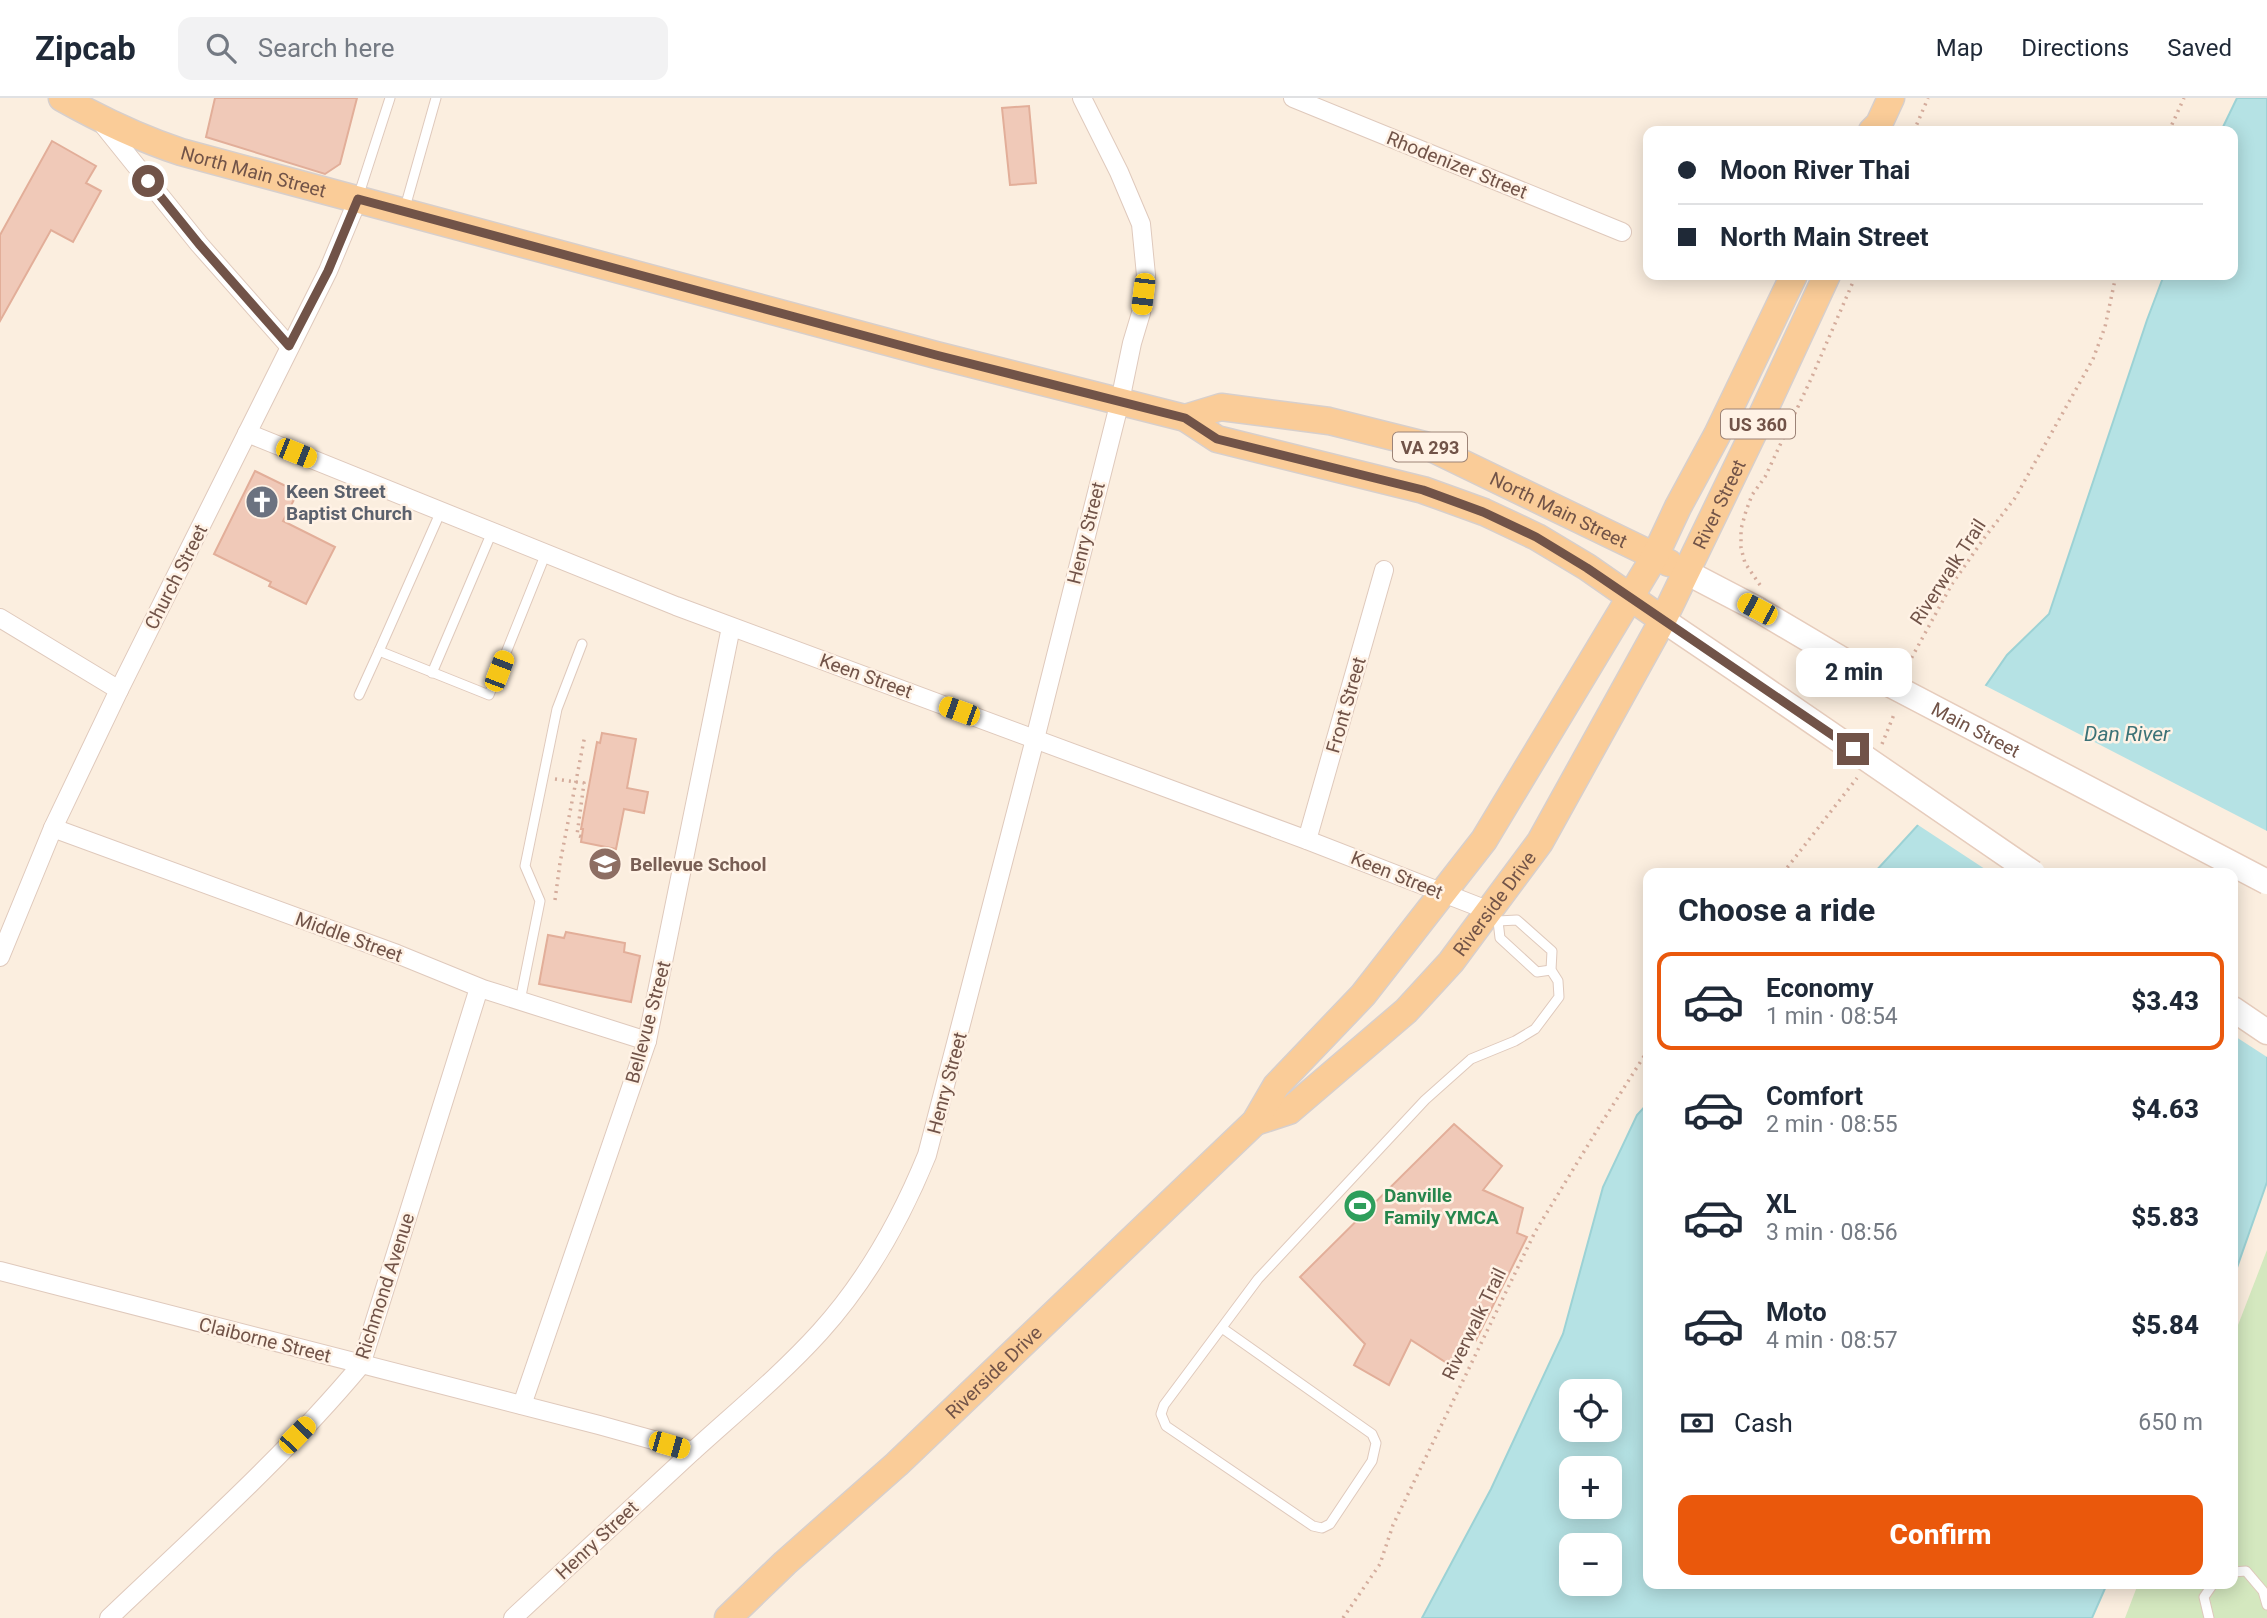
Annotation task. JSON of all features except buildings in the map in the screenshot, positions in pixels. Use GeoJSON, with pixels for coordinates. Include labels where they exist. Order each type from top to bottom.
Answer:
{"type":"FeatureCollection","features":[{"type":"Feature","properties":{"kind":"main road","name":"North Main Street"},"geometry":{"type":"LineString","coordinates":[[62,98],[98,119],[145,140],[181,152],[936,355],[1185,418],[1217,439],[1423,490],[1483,512],[1536,537],[1663,620]]}},
{"type":"Feature","properties":{"kind":"main road"},"geometry":{"type":"LineString","coordinates":[[1878,126],[1891,98]]}},
{"type":"Feature","properties":{"kind":"main road","name":"River Street"},"geometry":{"type":"LineString","coordinates":[[1631,598],[1717,435],[1792,280]]}},
{"type":"Feature","properties":{"kind":"main road","name":"River Street"},"geometry":{"type":"LineString","coordinates":[[1663,620],[1825,280]]}},
{"type":"Feature","properties":{"kind":"main road","name":"North Main Street"},"geometry":{"type":"LineString","coordinates":[[1185,418],[1222,407],[1329,421],[1425,445],[1686,572]]}},
{"type":"Feature","properties":{"kind":"main road","name":"Main Street"},"geometry":{"type":"LineString","coordinates":[[1686,572],[1761,599],[1867,673],[2267,882]]}},
{"type":"Feature","properties":{"kind":"main road","name":"Riverside Drive"},"geometry":{"type":"LineString","coordinates":[[728,1618],[785,1563],[897,1464],[1255,1122],[1276,1086],[1363,995],[1484,840],[1631,598]]}},
{"type":"Feature","properties":{"kind":"main road","name":"Riverside Drive"},"geometry":{"type":"LineString","coordinates":[[1255,1122],[1289,1111],[1373,1040],[1406,1011],[1493,916],[1540,842],[1663,620]]}},
{"type":"Feature","properties":{"kind":"main road","name":"VA 293"},"geometry":{"type":"LineString","coordinates":[[1663,620],[2026,868]]}},
{"type":"Feature","properties":{"kind":"main road"},"geometry":{"type":"LineString","coordinates":[[2238,1012],[2267,1032]]}},
{"type":"Feature","properties":{"kind":"street","name":"Henry Street"},"geometry":{"type":"LineString","coordinates":[[513,1618],[776,1377],[821,1331],[889,1237],[910,1197],[927,1155],[938,1121],[1141,313],[1146,275],[1141,224],[1082,98]]}},
{"type":"Feature","properties":{"kind":"street","name":"Rhodenizer Street"},"geometry":{"type":"LineString","coordinates":[[1293,98],[1622,232]]}},
{"type":"Feature","properties":{"kind":"street"},"geometry":{"type":"LineString","coordinates":[[98,119],[199,244],[289,346]]}},
{"type":"Feature","properties":{"kind":"street","name":"Church Street"},"geometry":{"type":"LineString","coordinates":[[0,957],[53,828],[328,271],[358,199]]}},
{"type":"Feature","properties":{"kind":"street","name":"Keen Street"},"geometry":{"type":"LineString","coordinates":[[247,433],[731,626],[1307,839],[1493,916]]}},
{"type":"Feature","properties":{"kind":"street","name":"Front Street"},"geometry":{"type":"LineString","coordinates":[[1307,839],[1384,570]]}},
{"type":"Feature","properties":{"kind":"street"},"geometry":{"type":"LineString","coordinates":[[0,618],[120,690]]}},
{"type":"Feature","properties":{"kind":"street","name":"Bellevue Street"},"geometry":{"type":"LineString","coordinates":[[522,1405],[647,1041],[731,626]]}},
{"type":"Feature","properties":{"kind":"street","name":"Middle Street"},"geometry":{"type":"LineString","coordinates":[[53,828],[397,954],[479,988],[647,1041]]}},
{"type":"Feature","properties":{"kind":"street","name":"Richmond Avenue"},"geometry":{"type":"LineString","coordinates":[[109,1618],[260,1473],[361,1365],[479,988]]}},
{"type":"Feature","properties":{"kind":"street","name":"Claiborne Street"},"geometry":{"type":"LineString","coordinates":[[0,1271],[693,1451]]}},
{"type":"Feature","properties":{"kind":"lane"},"geometry":{"type":"LineString","coordinates":[[358,199],[390,98]]}},
{"type":"Feature","properties":{"kind":"lane"},"geometry":{"type":"LineString","coordinates":[[404,211],[436,98]]}},
{"type":"Feature","properties":{"kind":"lane"},"geometry":{"type":"LineString","coordinates":[[359,695],[441,511]]}},
{"type":"Feature","properties":{"kind":"lane"},"geometry":{"type":"LineString","coordinates":[[432,673],[492,532]]}},
{"type":"Feature","properties":{"kind":"lane"},"geometry":{"type":"LineString","coordinates":[[379,651],[489,695],[546,553]]}},
{"type":"Feature","properties":{"kind":"lane"},"geometry":{"type":"LineString","coordinates":[[520,1001],[540,901],[525,866],[557,709],[582,645]]}},
{"type":"Feature","properties":{"kind":"lane"},"geometry":{"type":"LineString","coordinates":[[1222,1328],[1372,1434],[1376,1443],[1372,1461],[1330,1524],[1322,1528],[1313,1527],[1166,1426],[1161,1415],[1164,1405],[1258,1279],[1425,1100],[1471,1059],[1515,1041],[1535,1029],[1559,997],[1558,981],[1551,970],[1552,951],[1517,920],[1493,916],[1500,938],[1537,972],[1551,970]]}},
{"type":"Feature","properties":{"kind":"lane"},"geometry":{"type":"LineString","coordinates":[[2238,1572],[2246,1572],[2263,1591],[2267,1605]]}},
{"type":"Feature","properties":{"kind":"lane"},"geometry":{"type":"LineString","coordinates":[[2209,1618],[2204,1597],[2210,1589]]}},
{"type":"Feature","properties":{"kind":"path"},"geometry":{"type":"LineString","coordinates":[[1916,126],[1928,98]]}},
{"type":"Feature","properties":{"kind":"path"},"geometry":{"type":"LineString","coordinates":[[2171,126],[2184,98]]}},
{"type":"Feature","properties":{"kind":"path"},"geometry":{"type":"LineString","coordinates":[[1761,599],[1741,548],[1745,511],[1765,477],[1854,280]]}},
{"type":"Feature","properties":{"kind":"path","name":"Riverwalk Trail"},"geometry":{"type":"LineString","coordinates":[[1906,676],[1912,657],[1952,584],[2015,498],[2093,359],[2107,318],[2115,280]]}},
{"type":"Feature","properties":{"kind":"path"},"geometry":{"type":"LineString","coordinates":[[1881,746],[1898,704]]}},
{"type":"Feature","properties":{"kind":"path"},"geometry":{"type":"LineString","coordinates":[[540,901],[555,904],[559,863],[585,735]]}},
{"type":"Feature","properties":{"kind":"path"},"geometry":{"type":"LineString","coordinates":[[1787,868],[1863,771]]}},
{"type":"Feature","properties":{"kind":"path"},"geometry":{"type":"LineString","coordinates":[[575,781],[584,783],[577,835],[582,837]]}},
{"type":"Feature","properties":{"kind":"path","name":"Riverwalk Trail"},"geometry":{"type":"LineString","coordinates":[[1343,1618],[1380,1564],[1393,1525],[1535,1232],[1643,1059]]}},
{"type":"Feature","properties":{"kind":"green space"},"geometry":{"type":"Polygon","coordinates":[[[2267,1250],[2267,1618],[2125,1618],[2136,1589],[2238,1589],[2238,1325],[2267,1250]]]}},
{"type":"Feature","properties":{"kind":"water","name":"Dan River"},"geometry":{"type":"Polygon","coordinates":[[[2237,98],[2267,98],[2267,1182],[2238,1265],[2238,868],[1879,868],[1919,824],[1946,743],[2007,655],[2049,614],[2162,280],[2238,280],[2238,126],[2223,126],[2237,98]]]}},
{"type":"Feature","properties":{"kind":"water"},"geometry":{"type":"Polygon","coordinates":[[[1643,1108],[1643,1589],[2105,1589],[2092,1618],[1422,1618],[1491,1489],[1563,1334],[1603,1187],[1637,1115],[1643,1108]]]}},
{"type":"Feature","properties":{"kind":"pier"},"geometry":{"type":"Polygon","coordinates":[[[1982,684],[2267,831],[2267,1057],[2238,1038],[2238,868],[1983,868],[1915,823],[1943,742],[1982,684]]]}},
{"type":"Feature","properties":{"kind":"place","name":"Keen Street Baptist Church"},"geometry":{"type":"Point","coordinates":[262,502]}},
{"type":"Feature","properties":{"kind":"place","name":"Bellevue School"},"geometry":{"type":"Point","coordinates":[605,864]}},
{"type":"Feature","properties":{"kind":"place","name":"Danville Family YMCA"},"geometry":{"type":"Point","coordinates":[1360,1206]}},
{"type":"Feature","properties":{"kind":"route"},"geometry":{"type":"LineString","coordinates":[[148,181],[199,244],[289,346],[328,271],[358,199],[936,355],[1185,418],[1217,439],[1423,490],[1464,505],[1536,537],[1587,568],[1853,749]]}}]}
